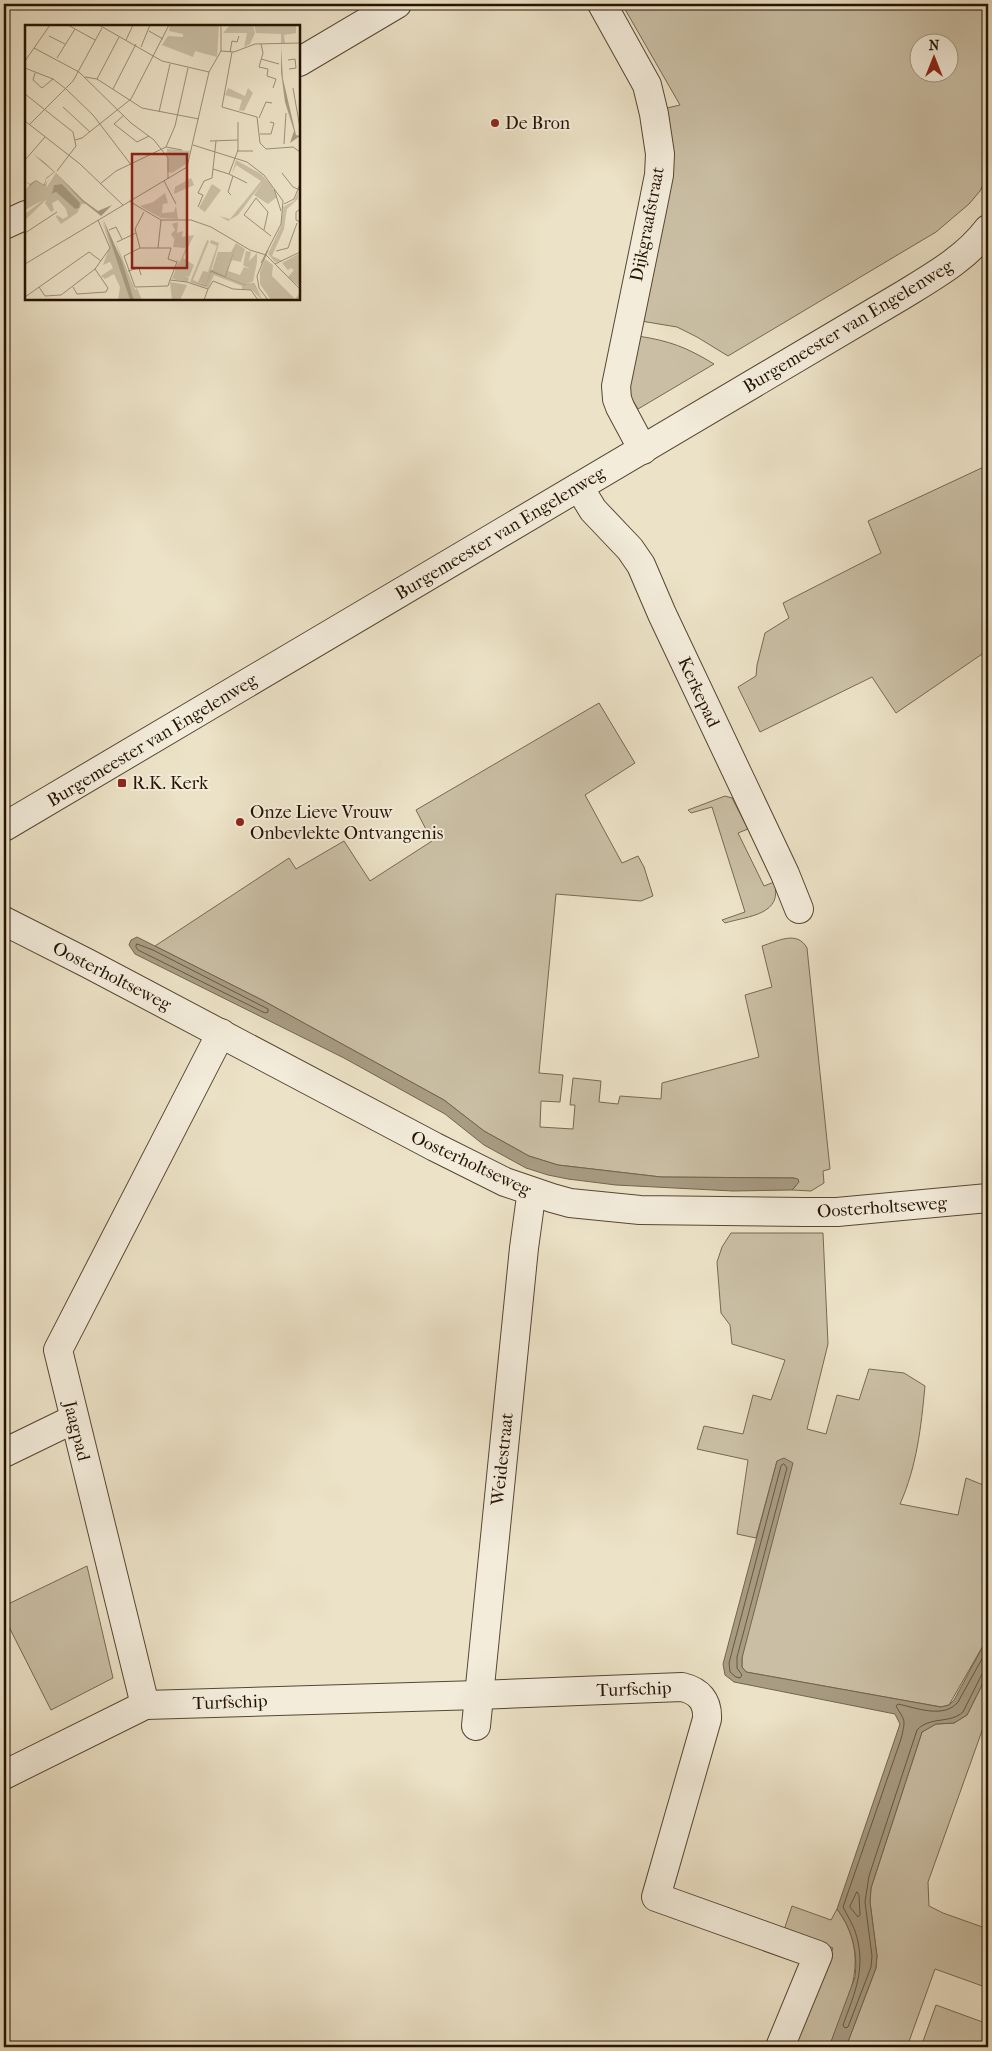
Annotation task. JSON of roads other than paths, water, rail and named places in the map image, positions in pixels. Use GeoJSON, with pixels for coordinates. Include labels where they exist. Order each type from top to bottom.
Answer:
{"type":"FeatureCollection","features":[{"type":"Feature","properties":{"kind":"street"},"geometry":{"type":"LineString","coordinates":[[300,61],[397,4]]}},
{"type":"Feature","properties":{"kind":"street","name":"Dijkgraafstraat"},"geometry":{"type":"LineString","coordinates":[[602,4],[647,85],[654,114],[660,154],[657,184],[616,386],[617,399],[642,450]]}},
{"type":"Feature","properties":{"kind":"street","name":"Burgemeester van Engelenweg"},"geometry":{"type":"LineString","coordinates":[[4,827],[948,267],[975,244],[988,229]]}},
{"type":"Feature","properties":{"kind":"street","name":"Kerkepad"},"geometry":{"type":"LineString","coordinates":[[580,487],[593,510],[630,549],[641,565],[662,614],[785,874],[799,909]]}},
{"type":"Feature","properties":{"kind":"street","name":"Oosterholtseweg"},"geometry":{"type":"LineString","coordinates":[[4,921],[436,1147],[505,1182],[533,1193],[570,1203],[616,1208],[709,1212],[837,1212],[988,1198]]}},
{"type":"Feature","properties":{"kind":"street","name":"Jaagpad"},"geometry":{"type":"LineString","coordinates":[[145,1705],[58,1350],[221,1033]]}},
{"type":"Feature","properties":{"kind":"street","name":"Weidestraat"},"geometry":{"type":"LineString","coordinates":[[476,1726],[524,1248],[533,1193]]}},
{"type":"Feature","properties":{"kind":"street"},"geometry":{"type":"LineString","coordinates":[[4,1453],[74,1419]]}},
{"type":"Feature","properties":{"kind":"street","name":"Turfschip"},"geometry":{"type":"LineString","coordinates":[[145,1705],[682,1687],[693,1690],[701,1697],[707,1711],[707,1719],[656,1897],[818,1955],[780,2047]]}},
{"type":"Feature","properties":{"kind":"street"},"geometry":{"type":"LineString","coordinates":[[4,1775],[145,1705]]}},
{"type":"Feature","properties":{"kind":"water"},"geometry":{"type":"Polygon","coordinates":[[[137,937],[262,1000],[444,1100],[484,1131],[529,1156],[558,1165],[661,1177],[794,1178],[798,1179],[799,1182],[792,1190],[733,1191],[616,1185],[568,1179],[526,1168],[484,1145],[445,1114],[344,1058],[135,954],[129,945],[131,940],[137,937]]]}},
{"type":"Feature","properties":{"kind":"water"},"geometry":{"type":"Polygon","coordinates":[[[784,1458],[793,1463],[742,1658],[742,1667],[746,1672],[941,1707],[949,1705],[954,1700],[988,1637],[988,1673],[967,1715],[954,1723],[936,1724],[922,1732],[871,1888],[870,1902],[877,1956],[876,1968],[846,2047],[829,2047],[855,1977],[856,1968],[853,1941],[847,1925],[837,1909],[900,1724],[895,1714],[734,1682],[725,1675],[723,1664],[777,1461],[784,1458]]]}},
{"type":"Feature","properties":{"kind":"place","name":"De Bron"},"geometry":{"type":"Point","coordinates":[495,123]}},
{"type":"Feature","properties":{"kind":"place","name":"R.K. Kerk"},"geometry":{"type":"Point","coordinates":[122,783]}},
{"type":"Feature","properties":{"kind":"place","name":"Onze Lieve Vrouw Onbevlekte Ontvangenis"},"geometry":{"type":"Point","coordinates":[240,822]}}]}
